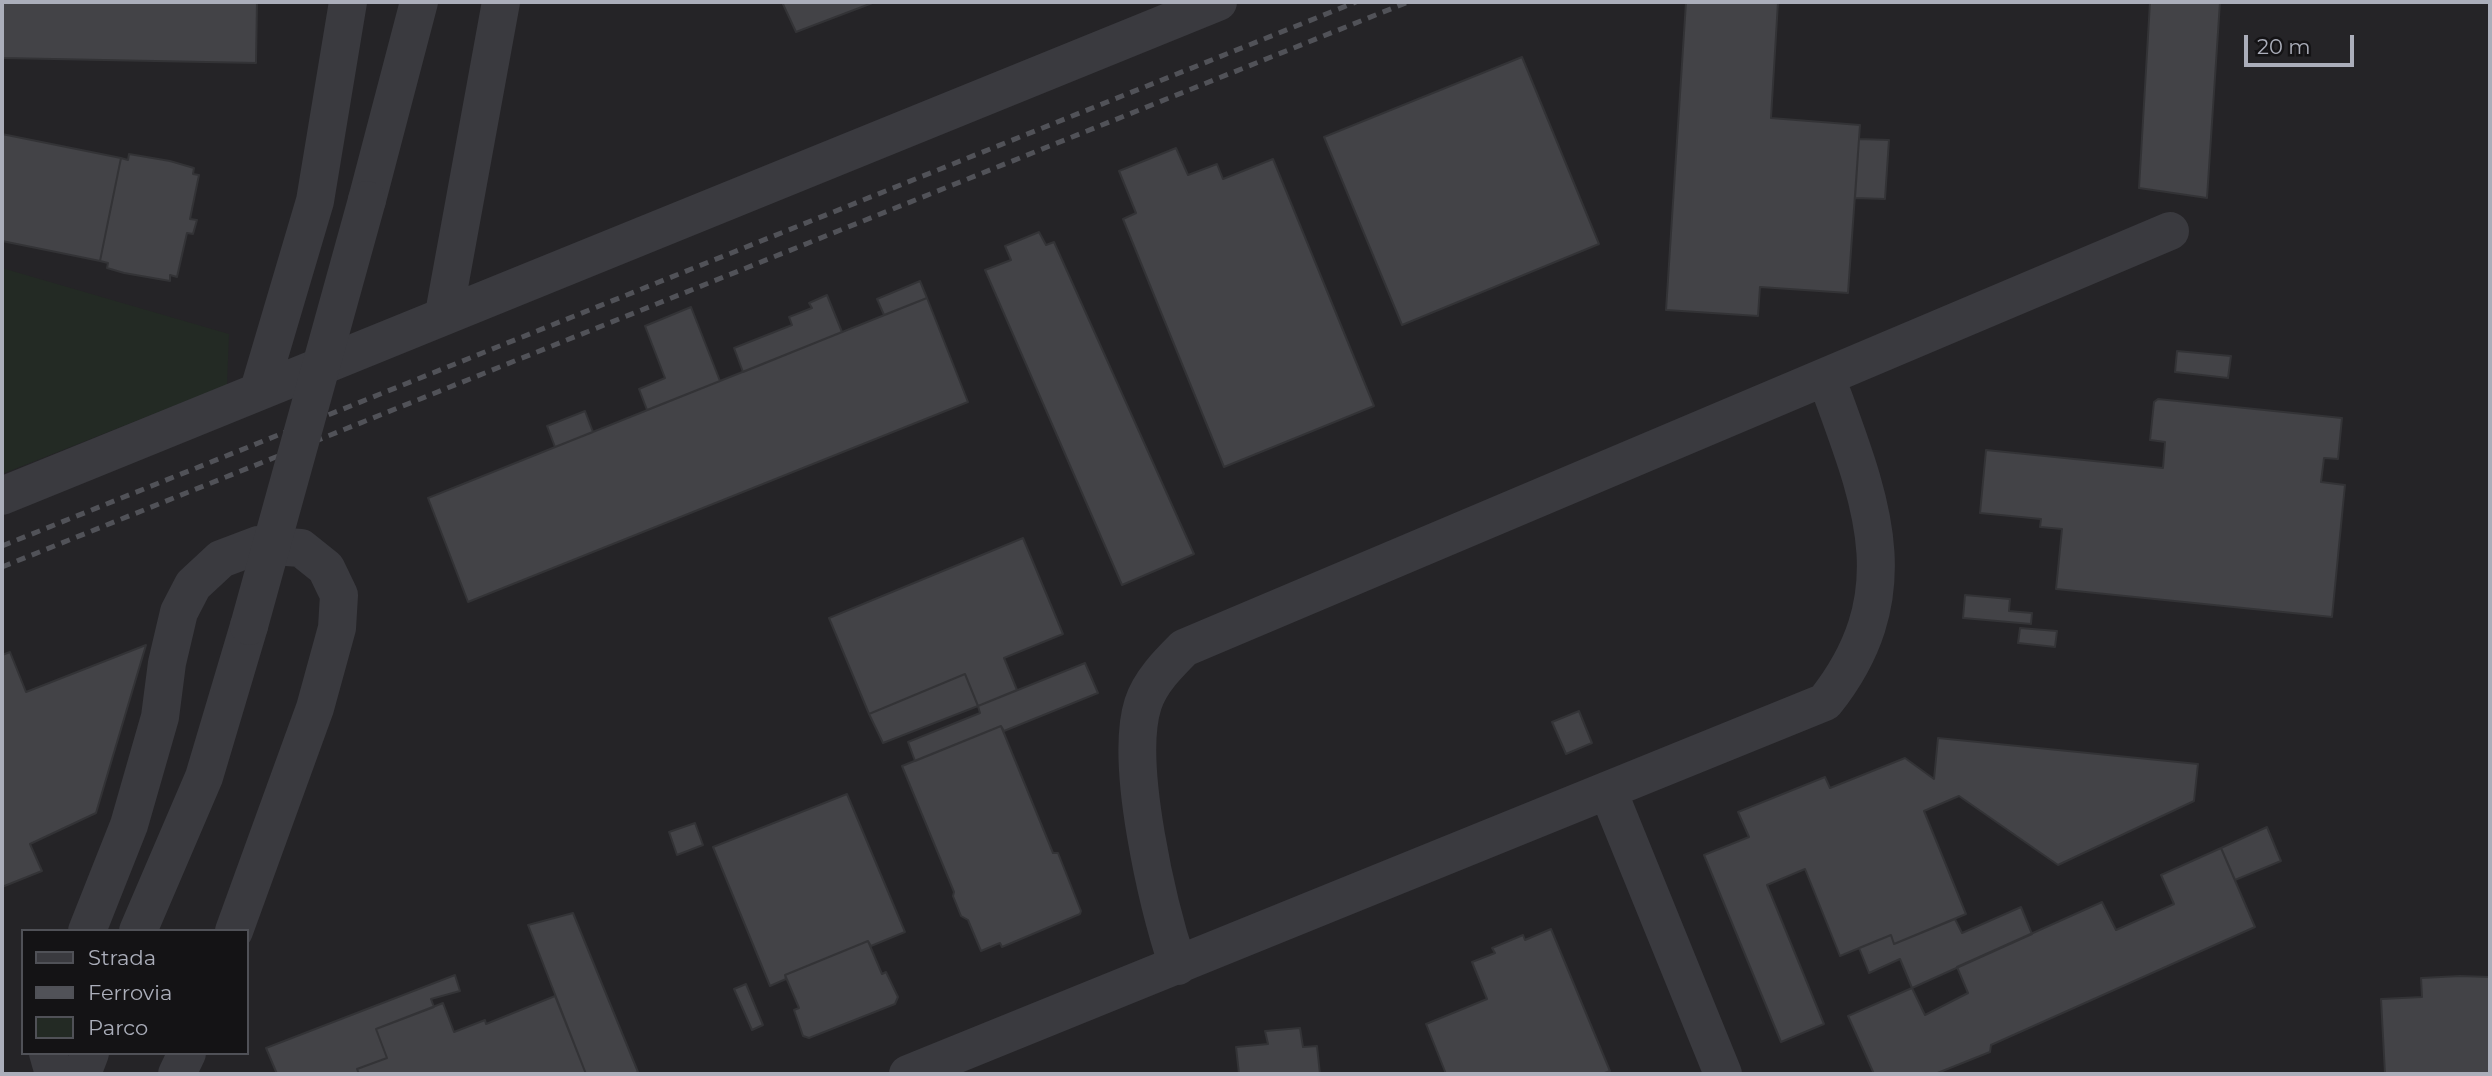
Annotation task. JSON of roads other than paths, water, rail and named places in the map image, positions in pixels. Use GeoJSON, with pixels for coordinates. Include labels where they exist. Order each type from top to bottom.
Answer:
{"type":"FeatureCollection","features":[{"type":"Feature","properties":{"kind":"street"},"geometry":{"type":"LineString","coordinates":[[259,390],[315,201],[348,2]]}},
{"type":"Feature","properties":{"kind":"street"},"geometry":{"type":"LineString","coordinates":[[139,929],[204,777],[249,626],[419,2]]}},
{"type":"Feature","properties":{"kind":"street"},"geometry":{"type":"LineString","coordinates":[[444,314],[501,2]]}},
{"type":"Feature","properties":{"kind":"street"},"geometry":{"type":"LineString","coordinates":[[2,496],[444,314],[1218,2]]}},
{"type":"Feature","properties":{"kind":"street"},"geometry":{"type":"LineString","coordinates":[[1178,966],[1163,920],[1136,759],[1144,701],[1153,683],[1184,648],[2170,231]]}},
{"type":"Feature","properties":{"kind":"street"},"geometry":{"type":"LineString","coordinates":[[908,1074],[1825,702],[1860,651],[1876,578],[1876,535],[1868,494],[1826,377]]}},
{"type":"Feature","properties":{"kind":"street"},"geometry":{"type":"LineString","coordinates":[[88,929],[129,825],[160,717],[167,663],[179,612],[193,584],[221,559],[258,545],[301,548],[326,568],[339,595],[337,628],[315,708],[235,929]]}},
{"type":"Feature","properties":{"kind":"street"},"geometry":{"type":"LineString","coordinates":[[1608,791],[1723,1074]]}},
{"type":"Feature","properties":{"kind":"street"},"geometry":{"type":"LineString","coordinates":[[49,1055],[54,1074]]}},
{"type":"Feature","properties":{"kind":"street"},"geometry":{"type":"LineString","coordinates":[[82,1074],[89,1055]]}},
{"type":"Feature","properties":{"kind":"street"},"geometry":{"type":"LineString","coordinates":[[177,1074],[186,1055]]}},
{"type":"Feature","properties":{"kind":"railway"},"geometry":{"type":"LineString","coordinates":[[2,546],[1356,2]]}},
{"type":"Feature","properties":{"kind":"railway"},"geometry":{"type":"LineString","coordinates":[[2,567],[1408,2]]}}]}
